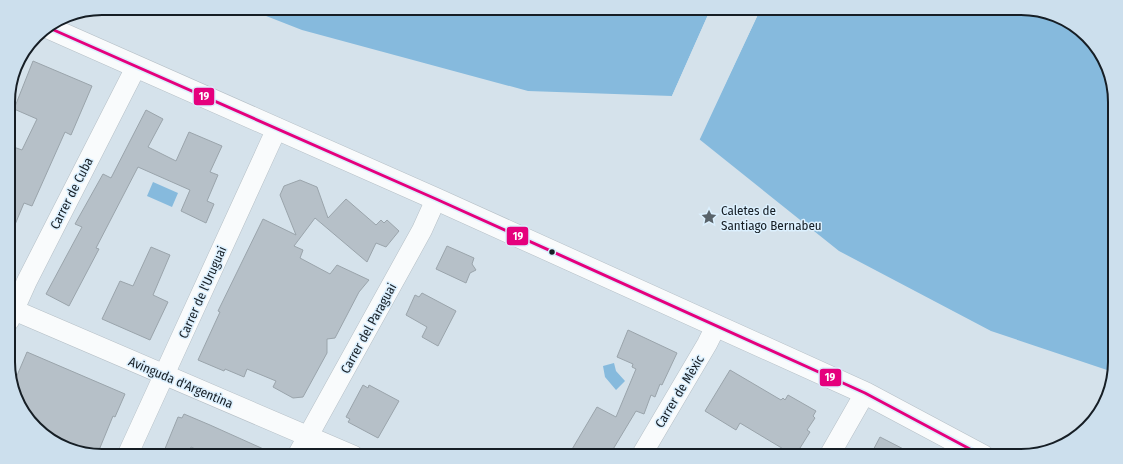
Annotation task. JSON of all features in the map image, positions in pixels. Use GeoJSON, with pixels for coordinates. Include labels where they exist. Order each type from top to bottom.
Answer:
{"type":"FeatureCollection","features":[{"type":"Feature","properties":{"kind":"street"},"geometry":{"type":"LineString","coordinates":[[54,30],[436,199],[865,393],[970,449]]}},
{"type":"Feature","properties":{"kind":"street","name":"Carrer de Cuba"},"geometry":{"type":"LineString","coordinates":[[15,303],[136,67]]}},
{"type":"Feature","properties":{"kind":"street","name":"Carrer de l'Uruguai"},"geometry":{"type":"LineString","coordinates":[[130,449],[277,128]]}},
{"type":"Feature","properties":{"kind":"street","name":"Carrer del Paraguai"},"geometry":{"type":"LineString","coordinates":[[301,449],[422,230],[436,199]]}},
{"type":"Feature","properties":{"kind":"street","name":"Avinguda d'Argentina"},"geometry":{"type":"LineString","coordinates":[[15,315],[164,375],[338,449]]}},
{"type":"Feature","properties":{"kind":"street","name":"Carrer de Mèxic"},"geometry":{"type":"LineString","coordinates":[[645,449],[716,326]]}},
{"type":"Feature","properties":{"kind":"street"},"geometry":{"type":"LineString","coordinates":[[833,449],[865,393]]}},
{"type":"Feature","properties":{"kind":"water"},"geometry":{"type":"Polygon","coordinates":[[[264,15],[708,15],[672,96],[528,91],[302,30],[264,15]]]}},
{"type":"Feature","properties":{"kind":"water"},"geometry":{"type":"Polygon","coordinates":[[[758,15],[1021,15],[1044,18],[1065,27],[1083,40],[1096,58],[1105,79],[1107,90],[1108,370],[991,331],[839,251],[699,139],[758,15]]]}},
{"type":"Feature","properties":{"kind":"water"},"geometry":{"type":"Polygon","coordinates":[[[153,182],[178,193],[172,207],[147,196],[153,182]]]}},
{"type":"Feature","properties":{"kind":"water"},"geometry":{"type":"Polygon","coordinates":[[[614,363],[616,371],[625,381],[616,390],[605,377],[603,366],[614,363]]]}},
{"type":"Feature","properties":{"kind":"pier"},"geometry":{"type":"Polygon","coordinates":[[[708,15],[710,15],[674,97],[671,98],[708,15]]]}},
{"type":"Feature","properties":{"kind":"pier"},"geometry":{"type":"Polygon","coordinates":[[[755,15],[758,15],[699,141],[698,139],[755,15]]]}},
{"type":"Feature","properties":{"kind":"building"},"geometry":{"type":"Polygon","coordinates":[[[33,61],[92,86],[71,135],[65,132],[32,206],[24,203],[15,225],[15,148],[22,150],[37,119],[15,109],[33,61]]]}},
{"type":"Feature","properties":{"kind":"building"},"geometry":{"type":"Polygon","coordinates":[[[146,110],[163,119],[148,147],[176,161],[189,132],[222,146],[210,172],[218,175],[207,201],[214,204],[206,223],[181,211],[190,190],[138,167],[96,248],[99,249],[69,306],[46,294],[82,227],[75,224],[103,174],[111,178],[146,110]]]}},
{"type":"Feature","properties":{"kind":"building"},"geometry":{"type":"Polygon","coordinates":[[[300,180],[317,187],[328,218],[346,199],[376,225],[381,220],[384,223],[387,220],[399,231],[386,247],[376,243],[367,262],[315,218],[294,246],[303,250],[300,258],[330,274],[337,265],[369,280],[359,292],[335,338],[327,339],[327,353],[303,397],[293,398],[273,387],[276,381],[247,369],[244,377],[225,369],[224,371],[198,360],[220,312],[218,311],[263,219],[296,235],[280,195],[284,186],[300,180]]]}},
{"type":"Feature","properties":{"kind":"building"},"geometry":{"type":"Polygon","coordinates":[[[447,246],[474,258],[472,264],[476,270],[470,273],[466,283],[436,269],[447,246]]]}},
{"type":"Feature","properties":{"kind":"building"},"geometry":{"type":"Polygon","coordinates":[[[151,247],[170,255],[153,295],[168,302],[150,340],[102,319],[120,281],[133,286],[151,247]]]}},
{"type":"Feature","properties":{"kind":"building"},"geometry":{"type":"Polygon","coordinates":[[[422,293],[456,311],[438,346],[422,337],[427,327],[406,315],[415,295],[419,297],[422,293]]]}},
{"type":"Feature","properties":{"kind":"building"},"geometry":{"type":"Polygon","coordinates":[[[628,330],[677,353],[662,385],[660,384],[655,397],[651,395],[644,414],[636,411],[613,449],[572,449],[597,407],[616,417],[636,369],[632,367],[633,364],[617,357],[628,330]]]}},
{"type":"Feature","properties":{"kind":"building"},"geometry":{"type":"Polygon","coordinates":[[[27,352],[125,394],[115,417],[113,416],[100,449],[85,447],[69,442],[58,437],[40,424],[27,406],[18,385],[16,377],[27,352]]]}},
{"type":"Feature","properties":{"kind":"building"},"geometry":{"type":"Polygon","coordinates":[[[730,370],[781,400],[783,398],[785,400],[788,395],[816,411],[813,416],[815,418],[807,430],[810,432],[799,449],[783,449],[740,423],[736,430],[705,411],[730,370]]]}},
{"type":"Feature","properties":{"kind":"building"},"geometry":{"type":"Polygon","coordinates":[[[363,385],[368,388],[369,385],[399,401],[378,438],[348,422],[350,419],[346,417],[363,385]]]}},
{"type":"Feature","properties":{"kind":"building"},"geometry":{"type":"Polygon","coordinates":[[[184,414],[263,449],[195,449],[191,447],[190,449],[165,449],[178,417],[182,418],[184,414]]]}},
{"type":"Feature","properties":{"kind":"building"},"geometry":{"type":"Polygon","coordinates":[[[880,437],[903,449],[874,449],[880,437]]]}},
{"type":"Feature","properties":{"kind":"transit line","name":"19"},"geometry":{"type":"LineString","coordinates":[[54,30],[436,199],[865,393],[970,449]]}},
{"type":"Feature","properties":{"kind":"place","name":"Caletes de Santiago Bernabeu"},"geometry":{"type":"Point","coordinates":[709,217]}}]}
